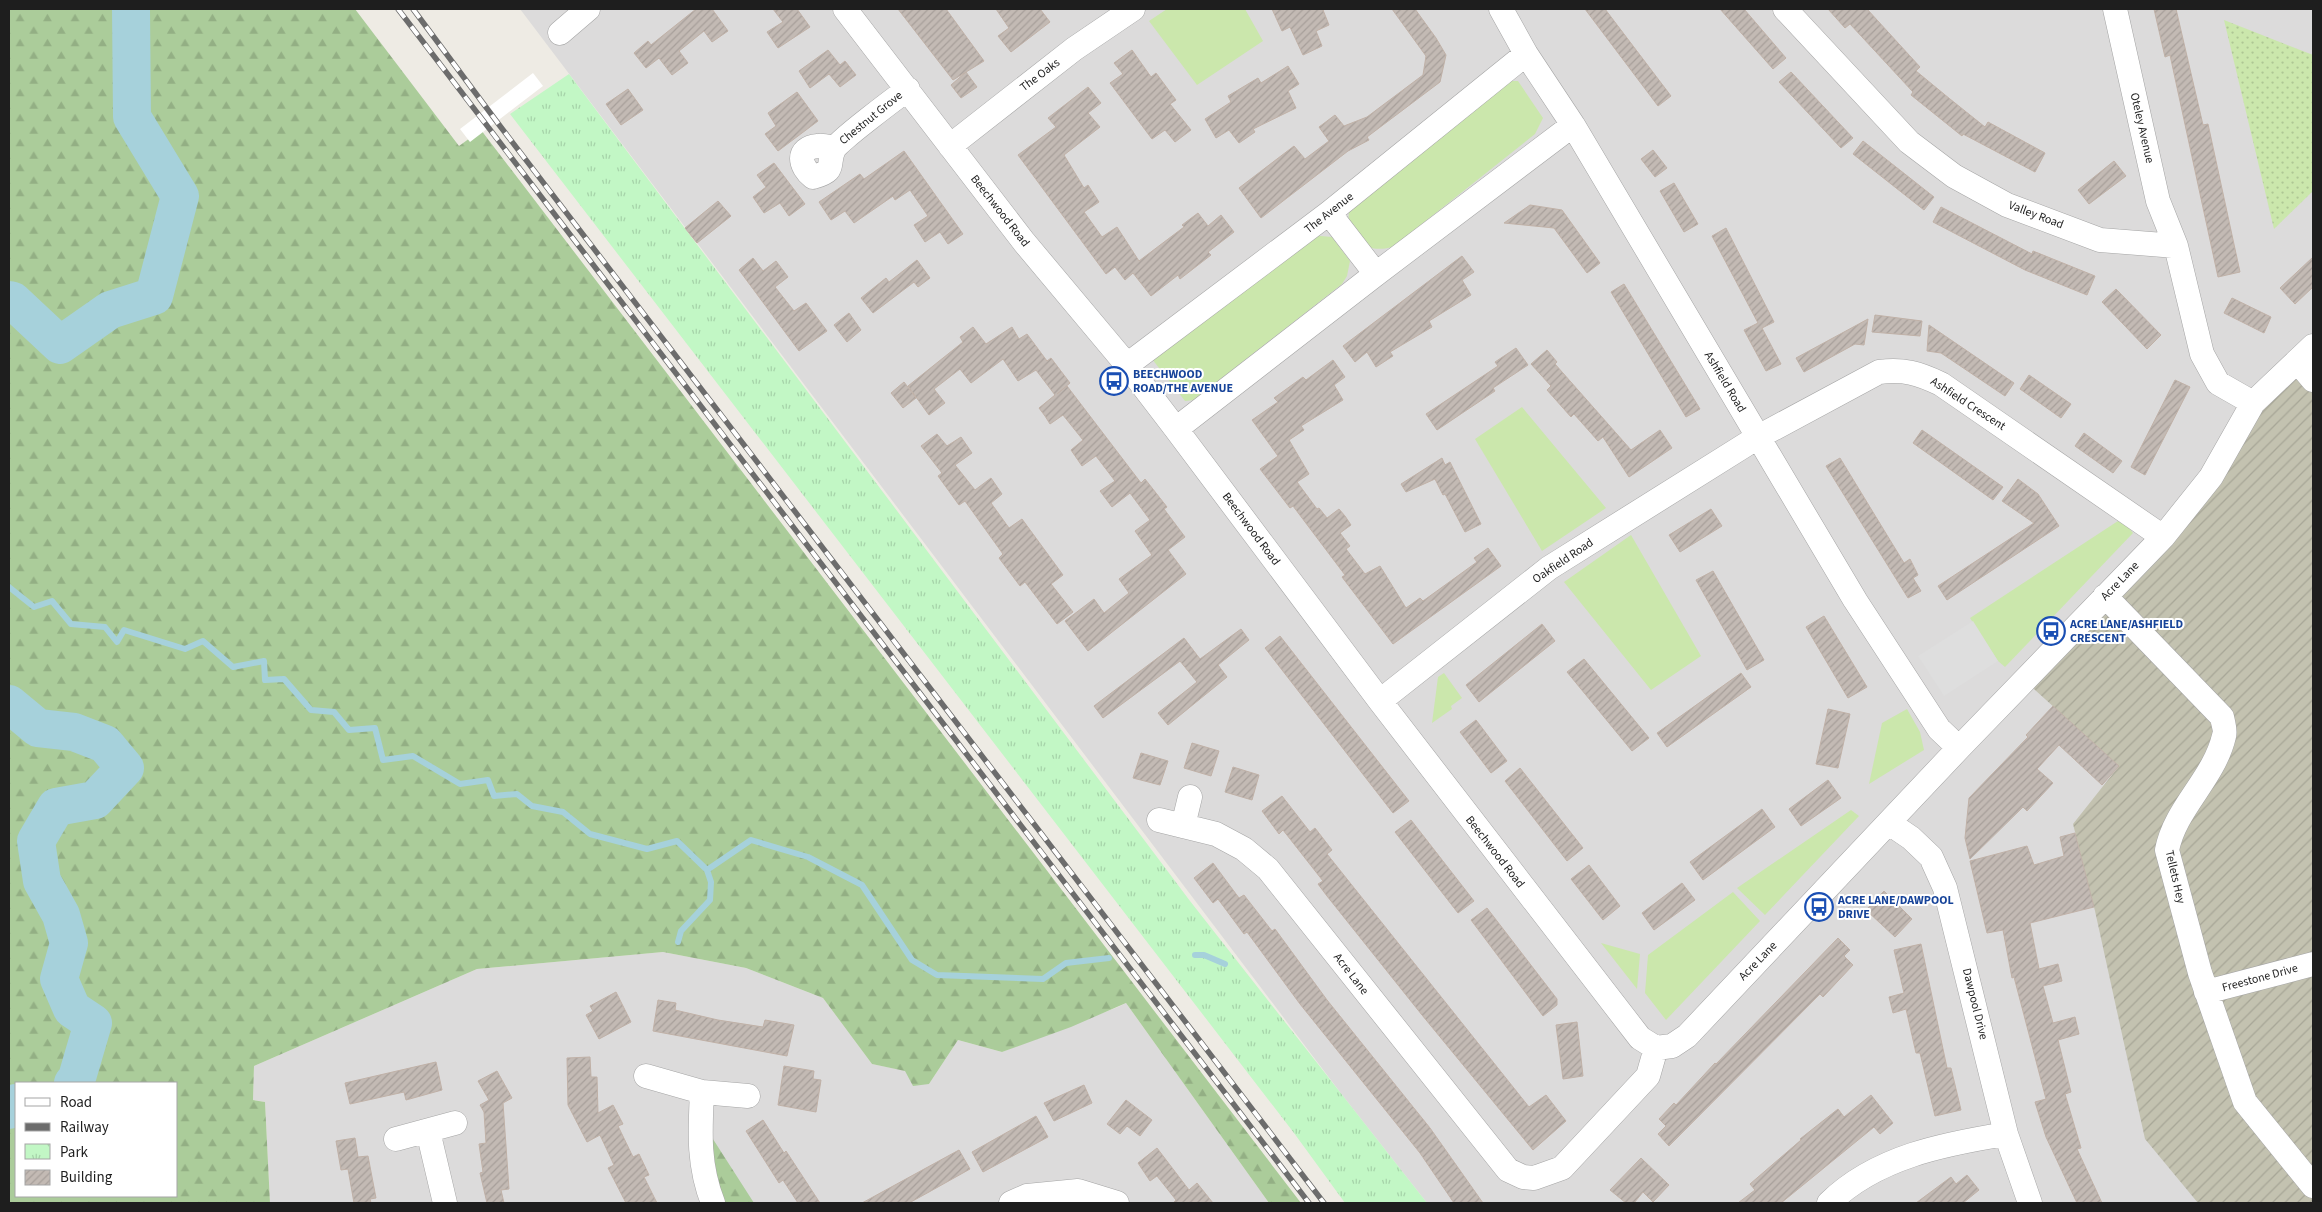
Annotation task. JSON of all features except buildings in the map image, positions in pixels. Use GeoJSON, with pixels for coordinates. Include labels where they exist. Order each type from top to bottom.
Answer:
{"type":"FeatureCollection","features":[{"type":"Feature","properties":{"kind":"street"},"geometry":{"type":"LineString","coordinates":[[560,34],[588,9]]}},
{"type":"Feature","properties":{"kind":"street","name":"Beechwood Road"},"geometry":{"type":"LineString","coordinates":[[845,9],[1024,242],[1126,365],[1176,429],[1380,701],[1640,1038],[1656,1048]]}},
{"type":"Feature","properties":{"kind":"street","name":"The Oaks"},"geometry":{"type":"LineString","coordinates":[[950,146],[1074,49],[1133,9]]}},
{"type":"Feature","properties":{"kind":"street","name":"Ashfield Road"},"geometry":{"type":"LineString","coordinates":[[1501,9],[1526,54],[1573,125],[1858,606],[1939,729],[1959,748]]}},
{"type":"Feature","properties":{"kind":"street","name":"Valley Road"},"geometry":{"type":"LineString","coordinates":[[1785,9],[1909,142],[1954,176],[2007,205],[2100,240],[2176,246]]}},
{"type":"Feature","properties":{"kind":"street","name":"Oteley Avenue"},"geometry":{"type":"LineString","coordinates":[[2115,9],[2158,201],[2176,246]]}},
{"type":"Feature","properties":{"kind":"street","name":"The Avenue"},"geometry":{"type":"LineString","coordinates":[[1126,365],[1329,213],[1526,54]]}},
{"type":"Feature","properties":{"kind":"street","name":"Chestnut Grove"},"geometry":{"type":"LineString","coordinates":[[834,148],[908,89]]}},
{"type":"Feature","properties":{"kind":"street"},"geometry":{"type":"LineString","coordinates":[[1176,429],[1573,125]]}},
{"type":"Feature","properties":{"kind":"street"},"geometry":{"type":"LineString","coordinates":[[1329,213],[1376,274]]}},
{"type":"Feature","properties":{"kind":"street"},"geometry":{"type":"LineString","coordinates":[[2176,246],[2202,354],[2218,383],[2253,403]]}},
{"type":"Feature","properties":{"kind":"street"},"geometry":{"type":"LineString","coordinates":[[2305,354],[2313,380]]}},
{"type":"Feature","properties":{"kind":"street","name":"Acre Lane"},"geometry":{"type":"LineString","coordinates":[[1159,820],[1216,834],[1244,849],[1268,870],[1508,1170],[1534,1178],[1562,1168],[1648,1076],[1656,1048],[1672,1046],[1687,1036],[1959,748],[2163,537],[2211,477],[2253,403],[2305,354]]}},
{"type":"Feature","properties":{"kind":"street","name":"Ashfield Crescent"},"geometry":{"type":"LineString","coordinates":[[1758,437],[1878,372],[1898,370],[1920,374],[1941,384],[2163,537]]}},
{"type":"Feature","properties":{"kind":"street","name":"Oakfield Road"},"geometry":{"type":"LineString","coordinates":[[1380,701],[1549,568],[1758,437]]}},
{"type":"Feature","properties":{"kind":"street","name":"Tellets Hey"},"geometry":{"type":"LineString","coordinates":[[2105,596],[2222,717],[2225,735],[2214,763],[2170,833],[2167,850],[2206,992],[2244,1102],[2313,1186]]}},
{"type":"Feature","properties":{"kind":"street"},"geometry":{"type":"LineString","coordinates":[[1182,826],[1190,798]]}},
{"type":"Feature","properties":{"kind":"street","name":"Dawpool Drive"},"geometry":{"type":"LineString","coordinates":[[1889,823],[1912,838],[1931,857],[1946,888],[2006,1134],[2030,1203]]}},
{"type":"Feature","properties":{"kind":"street","name":"Freestone Drive"},"geometry":{"type":"LineString","coordinates":[[2206,992],[2313,964]]}},
{"type":"Feature","properties":{"kind":"street"},"geometry":{"type":"LineString","coordinates":[[646,1076],[702,1092],[748,1096]]}},
{"type":"Feature","properties":{"kind":"street"},"geometry":{"type":"LineString","coordinates":[[702,1092],[700,1139],[704,1181],[713,1203]]}},
{"type":"Feature","properties":{"kind":"street"},"geometry":{"type":"LineString","coordinates":[[396,1139],[455,1123]]}},
{"type":"Feature","properties":{"kind":"street"},"geometry":{"type":"LineString","coordinates":[[428,1131],[445,1203]]}},
{"type":"Feature","properties":{"kind":"street"},"geometry":{"type":"LineString","coordinates":[[1830,1203],[1841,1192],[1881,1168],[1921,1151],[1962,1141],[2006,1134]]}},
{"type":"Feature","properties":{"kind":"street"},"geometry":{"type":"LineString","coordinates":[[1011,1203],[1027,1196],[1078,1191],[1117,1203]]}},
{"type":"Feature","properties":{"kind":"shaded area"},"geometry":{"type":"Polygon","coordinates":[[[520,9],[2313,9],[2313,1203],[1427,1203],[1343,1096],[520,9]]]}},
{"type":"Feature","properties":{"kind":"shaded area"},"geometry":{"type":"Polygon","coordinates":[[[2313,346],[2313,1203],[2198,1203],[2145,1139],[2095,911],[2073,824],[2119,766],[2024,680],[2105,596],[2253,403],[2313,346]]]}},
{"type":"Feature","properties":{"kind":"shaded area"},"geometry":{"type":"Polygon","coordinates":[[[1973,621],[1998,661],[1944,696],[1918,656],[1973,621]]]}},
{"type":"Feature","properties":{"kind":"shaded area"},"geometry":{"type":"Polygon","coordinates":[[[663,952],[746,968],[823,998],[872,1064],[906,1071],[929,1084],[958,1040],[1002,1052],[1126,1003],[1269,1203],[270,1203],[265,1102],[253,1100],[254,1066],[477,969],[663,952]]]}},
{"type":"Feature","properties":{"kind":"green space"},"geometry":{"type":"Polygon","coordinates":[[[9,9],[355,9],[459,146],[481,130],[1301,1203],[1269,1203],[1126,1003],[1071,1027],[1002,1052],[958,1040],[929,1084],[913,1086],[905,1071],[872,1064],[823,998],[746,968],[663,952],[477,969],[254,1066],[253,1100],[265,1102],[270,1203],[9,1203],[9,9]]]}},
{"type":"Feature","properties":{"kind":"green space"},"geometry":{"type":"Polygon","coordinates":[[[1167,9],[1245,9],[1263,41],[1197,85],[1149,21],[1167,9]]]}},
{"type":"Feature","properties":{"kind":"green space"},"geometry":{"type":"Polygon","coordinates":[[[2224,20],[2313,55],[2313,191],[2274,229],[2224,20]]]}},
{"type":"Feature","properties":{"kind":"green space"},"geometry":{"type":"Polygon","coordinates":[[[569,74],[1190,901],[1427,1203],[1345,1203],[1294,1133],[510,114],[569,74]]]}},
{"type":"Feature","properties":{"kind":"green space"},"geometry":{"type":"Polygon","coordinates":[[[1509,81],[1518,81],[1543,118],[1535,134],[1393,247],[1377,249],[1371,248],[1362,242],[1348,225],[1349,212],[1354,201],[1509,81]]]}},
{"type":"Feature","properties":{"kind":"green space"},"geometry":{"type":"Polygon","coordinates":[[[1309,235],[1332,237],[1350,261],[1347,276],[1342,284],[1194,400],[1185,401],[1152,359],[1309,235]]]}},
{"type":"Feature","properties":{"kind":"green space"},"geometry":{"type":"Polygon","coordinates":[[[1522,407],[1606,508],[1542,551],[1475,439],[1522,407]]]}},
{"type":"Feature","properties":{"kind":"green space"},"geometry":{"type":"Polygon","coordinates":[[[2118,521],[2128,527],[2133,533],[2005,667],[1998,661],[1970,618],[2118,521]]]}},
{"type":"Feature","properties":{"kind":"green space"},"geometry":{"type":"Polygon","coordinates":[[[1631,535],[1701,656],[1651,690],[1564,582],[1631,535]]]}},
{"type":"Feature","properties":{"kind":"green space"},"geometry":{"type":"Polygon","coordinates":[[[1444,673],[1462,698],[1451,706],[1452,709],[1432,723],[1438,677],[1444,673]]]}},
{"type":"Feature","properties":{"kind":"green space"},"geometry":{"type":"Polygon","coordinates":[[[1907,709],[1920,732],[1924,750],[1869,784],[1882,723],[1907,709]]]}},
{"type":"Feature","properties":{"kind":"green space"},"geometry":{"type":"Polygon","coordinates":[[[1851,810],[1859,816],[1765,915],[1737,888],[1851,810]]]}},
{"type":"Feature","properties":{"kind":"green space"},"geometry":{"type":"Polygon","coordinates":[[[1733,892],[1760,921],[1666,1020],[1645,993],[1648,955],[1733,892]]]}},
{"type":"Feature","properties":{"kind":"green space"},"geometry":{"type":"Polygon","coordinates":[[[1601,943],[1640,954],[1637,989],[1601,943]]]}},
{"type":"Feature","properties":{"kind":"green space"},"geometry":{"type":"Polygon","coordinates":[[[711,1136],[754,1203],[719,1203],[711,1136]]]}},
{"type":"Feature","properties":{"kind":"pier"},"geometry":{"type":"Polygon","coordinates":[[[533,73],[543,86],[470,142],[460,129],[533,73]]]}},
{"type":"Feature","properties":{"kind":"waterway"},"geometry":{"type":"LineString","coordinates":[[9,300],[13,301],[60,345],[110,310],[154,296],[180,196],[132,117],[131,9]]}},
{"type":"Feature","properties":{"kind":"waterway"},"geometry":{"type":"LineString","coordinates":[[9,587],[34,607],[52,601],[71,624],[105,627],[117,642],[124,630],[185,649],[203,641],[233,667],[264,661],[265,680],[284,679],[311,710],[334,712],[349,730],[375,728],[383,760],[413,756],[460,784],[488,780],[494,796],[517,794],[532,806],[563,812],[590,834],[647,849],[677,841],[707,870],[751,840],[808,857],[862,885],[912,960],[937,975],[1043,979],[1066,963],[1109,958]]}},
{"type":"Feature","properties":{"kind":"waterway"},"geometry":{"type":"LineString","coordinates":[[9,704],[38,728],[74,732],[105,744],[125,768],[95,800],[56,807],[36,841],[42,881],[61,915],[69,943],[59,979],[72,1009],[93,1023],[74,1082]]}},
{"type":"Feature","properties":{"kind":"waterway"},"geometry":{"type":"LineString","coordinates":[[678,942],[681,931],[710,900],[711,882],[707,870]]}},
{"type":"Feature","properties":{"kind":"waterway"},"geometry":{"type":"LineString","coordinates":[[1195,955],[1204,955],[1225,964]]}},
{"type":"Feature","properties":{"kind":"waterway"},"geometry":{"type":"LineString","coordinates":[[9,1110],[15,1104]]}},
{"type":"Feature","properties":{"kind":"railway"},"geometry":{"type":"LineString","coordinates":[[398,9],[1309,1203]]}},
{"type":"Feature","properties":{"kind":"railway"},"geometry":{"type":"LineString","coordinates":[[413,9],[500,126],[1324,1203]]}},
{"type":"Feature","properties":{"kind":"place","name":"BEECHWOOD ROAD/THE AVENUE"},"geometry":{"type":"Point","coordinates":[1114,381]}},
{"type":"Feature","properties":{"kind":"place","name":"ACRE LANE/ASHFIELD CRESCENT"},"geometry":{"type":"Point","coordinates":[2051,631]}},
{"type":"Feature","properties":{"kind":"place","name":"ACRE LANE/DAWPOOL DRIVE"},"geometry":{"type":"Point","coordinates":[1819,907]}}]}
